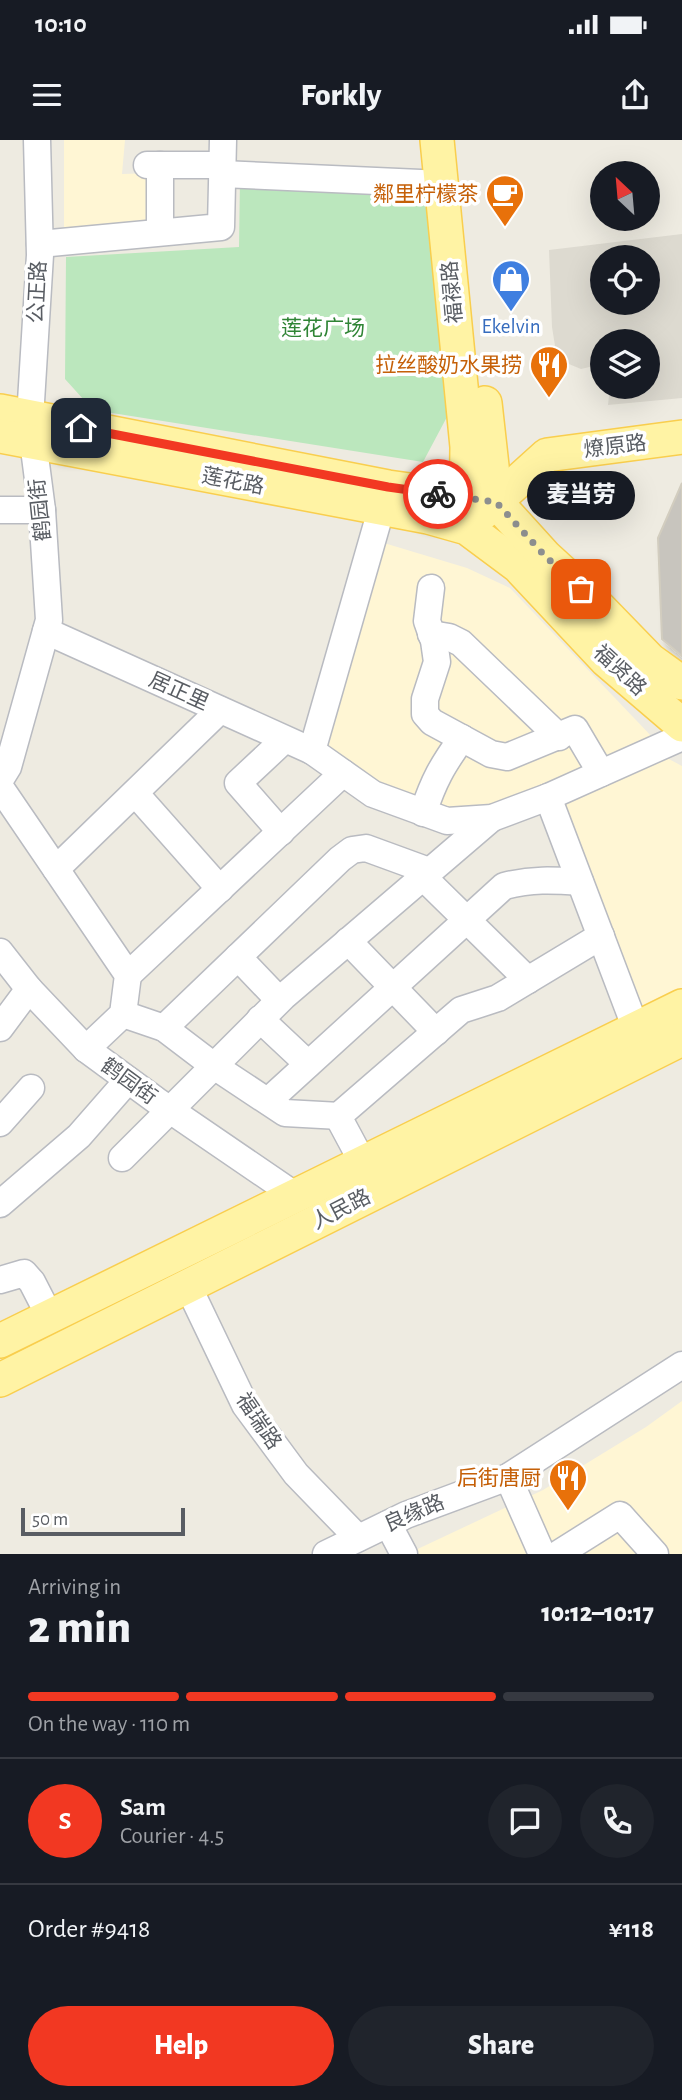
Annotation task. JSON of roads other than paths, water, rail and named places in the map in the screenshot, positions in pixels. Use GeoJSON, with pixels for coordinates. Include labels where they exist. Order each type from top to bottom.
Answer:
{"type":"FeatureCollection","features":[{"type":"Feature","properties":{"kind":"main road","name":"福禄路"},"geometry":{"type":"LineString","coordinates":[[437,140],[467,447],[476,509]]}},
{"type":"Feature","properties":{"kind":"main road","name":"福禄路"},"geometry":{"type":"LineString","coordinates":[[458,140],[476,509]]}},
{"type":"Feature","properties":{"kind":"main road","name":"莲花路"},"geometry":{"type":"LineString","coordinates":[[0,436],[21,424],[388,487],[476,509]]}},
{"type":"Feature","properties":{"kind":"main road","name":"莲花路"},"geometry":{"type":"LineString","coordinates":[[21,424],[381,510],[428,517],[476,509]]}},
{"type":"Feature","properties":{"kind":"main road","name":"燎原路"},"geometry":{"type":"LineString","coordinates":[[476,509],[547,454],[682,437]]}},
{"type":"Feature","properties":{"kind":"main road","name":"福贤路"},"geometry":{"type":"LineString","coordinates":[[476,509],[546,557],[650,660],[682,683]]}},
{"type":"Feature","properties":{"kind":"main road","name":"福贤路"},"geometry":{"type":"LineString","coordinates":[[476,509],[519,566],[606,660],[682,725]]}},
{"type":"Feature","properties":{"kind":"main road","name":"人民路"},"geometry":{"type":"LineString","coordinates":[[0,1341],[682,1006]]}},
{"type":"Feature","properties":{"kind":"main road","name":"人民路"},"geometry":{"type":"LineString","coordinates":[[0,1380],[682,1039]]}},
{"type":"Feature","properties":{"kind":"street","name":"公正路"},"geometry":{"type":"LineString","coordinates":[[21,424],[40,244],[37,140]]}},
{"type":"Feature","properties":{"kind":"street"},"geometry":{"type":"LineString","coordinates":[[40,244],[221,226],[222,160]]}},
{"type":"Feature","properties":{"kind":"street"},"geometry":{"type":"LineString","coordinates":[[160,232],[153,165],[222,160],[443,184]]}},
{"type":"Feature","properties":{"kind":"street","name":"鹤园街"},"geometry":{"type":"LineString","coordinates":[[0,780],[8,767],[49,620],[42,510],[21,424]]}},
{"type":"Feature","properties":{"kind":"street"},"geometry":{"type":"LineString","coordinates":[[0,510],[42,510]]}},
{"type":"Feature","properties":{"kind":"street"},"geometry":{"type":"LineString","coordinates":[[312,751],[381,510]]}},
{"type":"Feature","properties":{"kind":"street"},"geometry":{"type":"LineString","coordinates":[[431,588],[426,621],[434,641],[437,662],[425,699],[425,713],[432,722],[491,754],[507,757],[575,729],[601,773]]}},
{"type":"Feature","properties":{"kind":"street","name":"居正里"},"geometry":{"type":"LineString","coordinates":[[46,631],[312,751],[373,794],[447,821],[492,818]]}},
{"type":"Feature","properties":{"kind":"street"},"geometry":{"type":"LineString","coordinates":[[431,634],[449,636],[461,643],[559,737]]}},
{"type":"Feature","properties":{"kind":"street"},"geometry":{"type":"LineString","coordinates":[[56,869],[220,710]]}},
{"type":"Feature","properties":{"kind":"street"},"geometry":{"type":"LineString","coordinates":[[122,1158],[279,1000],[492,818],[548,797],[682,737]]}},
{"type":"Feature","properties":{"kind":"street"},"geometry":{"type":"LineString","coordinates":[[423,813],[441,766],[462,738]]}},
{"type":"Feature","properties":{"kind":"street"},"geometry":{"type":"LineString","coordinates":[[281,832],[238,783],[284,740]]}},
{"type":"Feature","properties":{"kind":"street"},"geometry":{"type":"LineString","coordinates":[[343,773],[128,975],[123,1014],[164,1028],[214,1066],[285,1113],[340,1116],[461,1010],[498,998],[601,936]]}},
{"type":"Feature","properties":{"kind":"street"},"geometry":{"type":"LineString","coordinates":[[0,787],[128,975]]}},
{"type":"Feature","properties":{"kind":"street"},"geometry":{"type":"LineString","coordinates":[[135,793],[220,889]]}},
{"type":"Feature","properties":{"kind":"street"},"geometry":{"type":"LineString","coordinates":[[548,797],[636,1029]]}},
{"type":"Feature","properties":{"kind":"street"},"geometry":{"type":"LineString","coordinates":[[164,1028],[340,859],[352,850],[366,848],[426,874],[466,920],[528,980]]}},
{"type":"Feature","properties":{"kind":"street"},"geometry":{"type":"LineString","coordinates":[[268,1101],[504,886],[526,880],[544,879],[580,882]]}},
{"type":"Feature","properties":{"kind":"street"},"geometry":{"type":"LineString","coordinates":[[348,941],[436,1032]]}},
{"type":"Feature","properties":{"kind":"street"},"geometry":{"type":"LineString","coordinates":[[0,952],[29,989],[86,1049]]}},
{"type":"Feature","properties":{"kind":"street"},"geometry":{"type":"LineString","coordinates":[[238,957],[279,1000]]}},
{"type":"Feature","properties":{"kind":"street"},"geometry":{"type":"LineString","coordinates":[[0,1028],[29,989]]}},
{"type":"Feature","properties":{"kind":"street","name":"鹤园街"},"geometry":{"type":"LineString","coordinates":[[123,1014],[86,1049],[296,1196]]}},
{"type":"Feature","properties":{"kind":"street"},"geometry":{"type":"LineString","coordinates":[[260,1019],[308,1064]]}},
{"type":"Feature","properties":{"kind":"street"},"geometry":{"type":"LineString","coordinates":[[2,1199],[79,1136],[128,1080]]}},
{"type":"Feature","properties":{"kind":"street"},"geometry":{"type":"LineString","coordinates":[[0,1123],[31,1088]]}},
{"type":"Feature","properties":{"kind":"street"},"geometry":{"type":"LineString","coordinates":[[340,1116],[363,1163]]}},
{"type":"Feature","properties":{"kind":"street"},"geometry":{"type":"LineString","coordinates":[[0,1280],[24,1273],[32,1282],[50,1317]]}},
{"type":"Feature","properties":{"kind":"street","name":"福瑞路"},"geometry":{"type":"LineString","coordinates":[[188,1286],[244,1405],[296,1474],[358,1538]]}},
{"type":"Feature","properties":{"kind":"street","name":"良缘路"},"geometry":{"type":"LineString","coordinates":[[326,1554],[406,1515],[508,1476],[682,1365]]}},
{"type":"Feature","properties":{"kind":"street"},"geometry":{"type":"LineString","coordinates":[[508,1476],[542,1554]]}},
{"type":"Feature","properties":{"kind":"street"},"geometry":{"type":"LineString","coordinates":[[558,1554],[621,1515],[655,1554]]}},
{"type":"Feature","properties":{"kind":"street"},"geometry":{"type":"LineString","coordinates":[[388,1524],[404,1554]]}},
{"type":"Feature","properties":{"kind":"place","name":"鄰里柠檬茶"},"geometry":{"type":"Point","coordinates":[505,228]}},
{"type":"Feature","properties":{"kind":"place","name":"Ekelvin"},"geometry":{"type":"Point","coordinates":[511,313]}},
{"type":"Feature","properties":{"kind":"place","name":"拉丝酸奶水果捞"},"geometry":{"type":"Point","coordinates":[549,399]}},
{"type":"Feature","properties":{"kind":"place","name":"麦当劳"},"geometry":{"type":"Point","coordinates":[581,589]}},
{"type":"Feature","properties":{"kind":"place","name":"后街唐厨"},"geometry":{"type":"Point","coordinates":[568,1512]}},
{"type":"Feature","properties":{"kind":"park label","name":"莲花广场"},"geometry":{"type":"Point","coordinates":[323,328]}}]}
